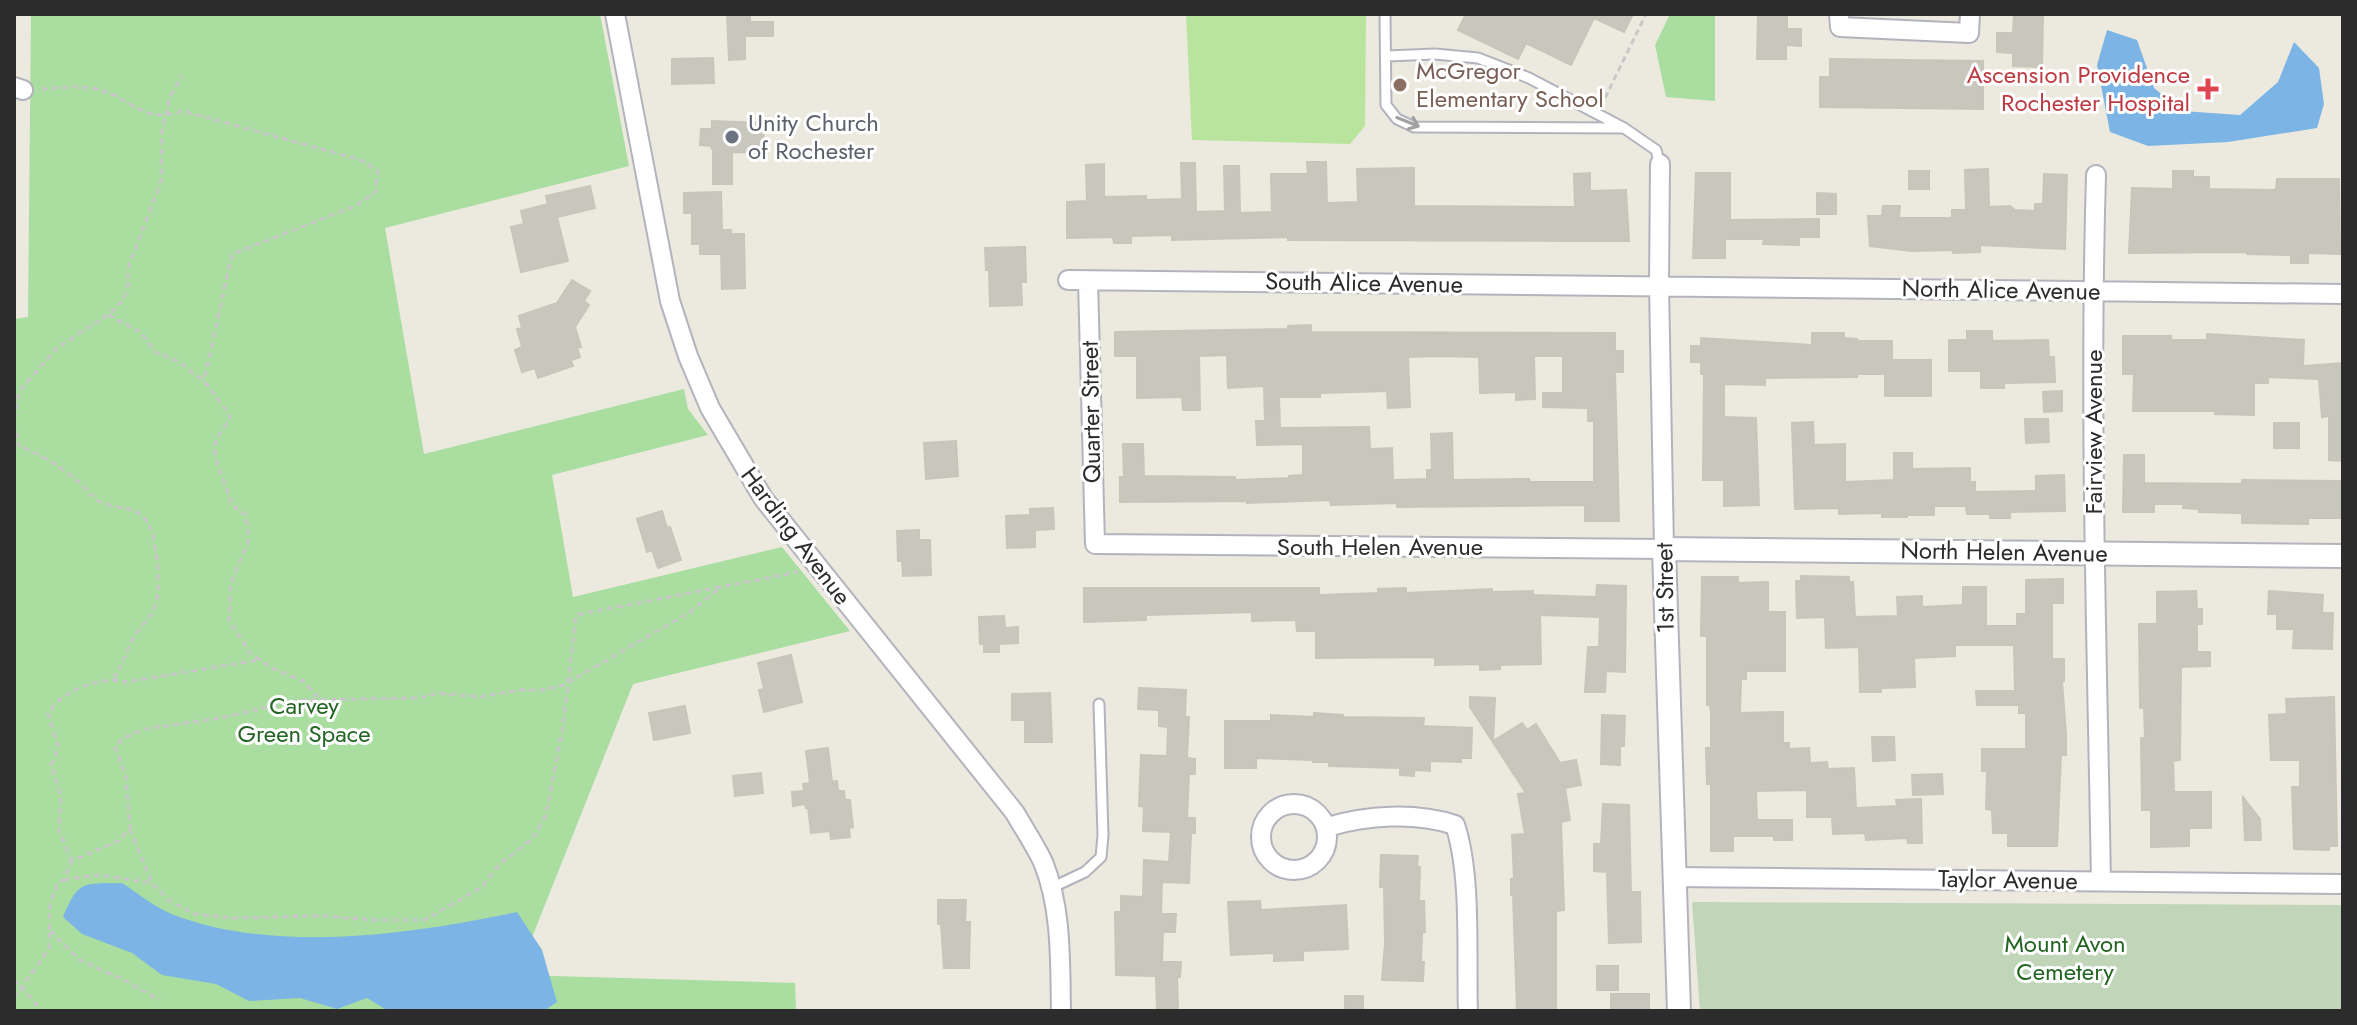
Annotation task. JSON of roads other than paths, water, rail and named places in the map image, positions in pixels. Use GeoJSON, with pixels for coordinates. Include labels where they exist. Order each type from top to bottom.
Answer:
{"type":"FeatureCollection","features":[{"type":"Feature","properties":{"kind":"street","name":"Harding Avenue"},"geometry":{"type":"LineString","coordinates":[[615,14],[664,271],[688,356],[710,408],[763,498],[1015,813],[1036,848],[1051,888],[1059,951],[1061,1011]]}},
{"type":"Feature","properties":{"kind":"street"},"geometry":{"type":"LineString","coordinates":[[1839,14],[1840,27],[1969,33],[1970,14]]}},
{"type":"Feature","properties":{"kind":"street","name":"1st Street"},"geometry":{"type":"LineString","coordinates":[[1660,164],[1664,549],[1679,1011]]}},
{"type":"Feature","properties":{"kind":"street","name":"Fairview Avenue"},"geometry":{"type":"LineString","coordinates":[[2096,175],[2094,553],[2101,881]]}},
{"type":"Feature","properties":{"kind":"street","name":"South Alice Avenue"},"geometry":{"type":"LineString","coordinates":[[1068,280],[1659,286]]}},
{"type":"Feature","properties":{"kind":"street","name":"Quarter Street"},"geometry":{"type":"LineString","coordinates":[[1088,281],[1095,544]]}},
{"type":"Feature","properties":{"kind":"street","name":"North Alice Avenue"},"geometry":{"type":"LineString","coordinates":[[1659,286],[2343,294]]}},
{"type":"Feature","properties":{"kind":"street","name":"South Helen Avenue"},"geometry":{"type":"LineString","coordinates":[[1095,544],[1664,549]]}},
{"type":"Feature","properties":{"kind":"street","name":"North Helen Avenue"},"geometry":{"type":"LineString","coordinates":[[1664,549],[2343,556]]}},
{"type":"Feature","properties":{"kind":"street"},"geometry":{"type":"LineString","coordinates":[[1327,827],[1358,818],[1432,818],[1455,825],[1462,845],[1464,873],[1468,1011]]}},
{"type":"Feature","properties":{"kind":"street","name":"Taylor Avenue"},"geometry":{"type":"LineString","coordinates":[[1673,877],[2343,884]]}},
{"type":"Feature","properties":{"kind":"lane"},"geometry":{"type":"LineString","coordinates":[[1385,14],[1386,105],[1397,119],[1414,127],[1624,128]]}},
{"type":"Feature","properties":{"kind":"lane"},"geometry":{"type":"LineString","coordinates":[[1387,56],[1435,54],[1478,58],[1529,78],[1624,128],[1656,150],[1660,164]]}},
{"type":"Feature","properties":{"kind":"lane"},"geometry":{"type":"LineString","coordinates":[[1051,888],[1085,872],[1101,857],[1099,704]]}},
{"type":"Feature","properties":{"kind":"water"},"geometry":{"type":"Polygon","coordinates":[[[2107,30],[2137,40],[2154,88],[2182,111],[2240,115],[2278,82],[2294,42],[2319,68],[2324,104],[2317,128],[2228,142],[2148,146],[2110,132],[2097,65],[2107,30]]]}},
{"type":"Feature","properties":{"kind":"water"},"geometry":{"type":"Polygon","coordinates":[[[122,883],[174,915],[214,927],[256,934],[300,937],[389,933],[517,912],[542,950],[557,1002],[544,1011],[388,1011],[367,998],[337,1009],[300,998],[249,1001],[216,984],[162,975],[132,953],[82,934],[63,917],[73,896],[84,886],[122,883]]]}},
{"type":"Feature","properties":{"kind":"place","name":"McGregor Elementary School"},"geometry":{"type":"Point","coordinates":[1400,85]}},
{"type":"Feature","properties":{"kind":"place","name":"Ascension Providence Rochester Hospital"},"geometry":{"type":"Point","coordinates":[2208,89]}},
{"type":"Feature","properties":{"kind":"place","name":"Unity Church of Rochester"},"geometry":{"type":"Point","coordinates":[732,137]}},
{"type":"Feature","properties":{"kind":"park label","name":"Carvey Green Space"},"geometry":{"type":"Point","coordinates":[304,720]}},
{"type":"Feature","properties":{"kind":"park label","name":"Mount Avon Cemetery"},"geometry":{"type":"Point","coordinates":[2065,958]}}]}
